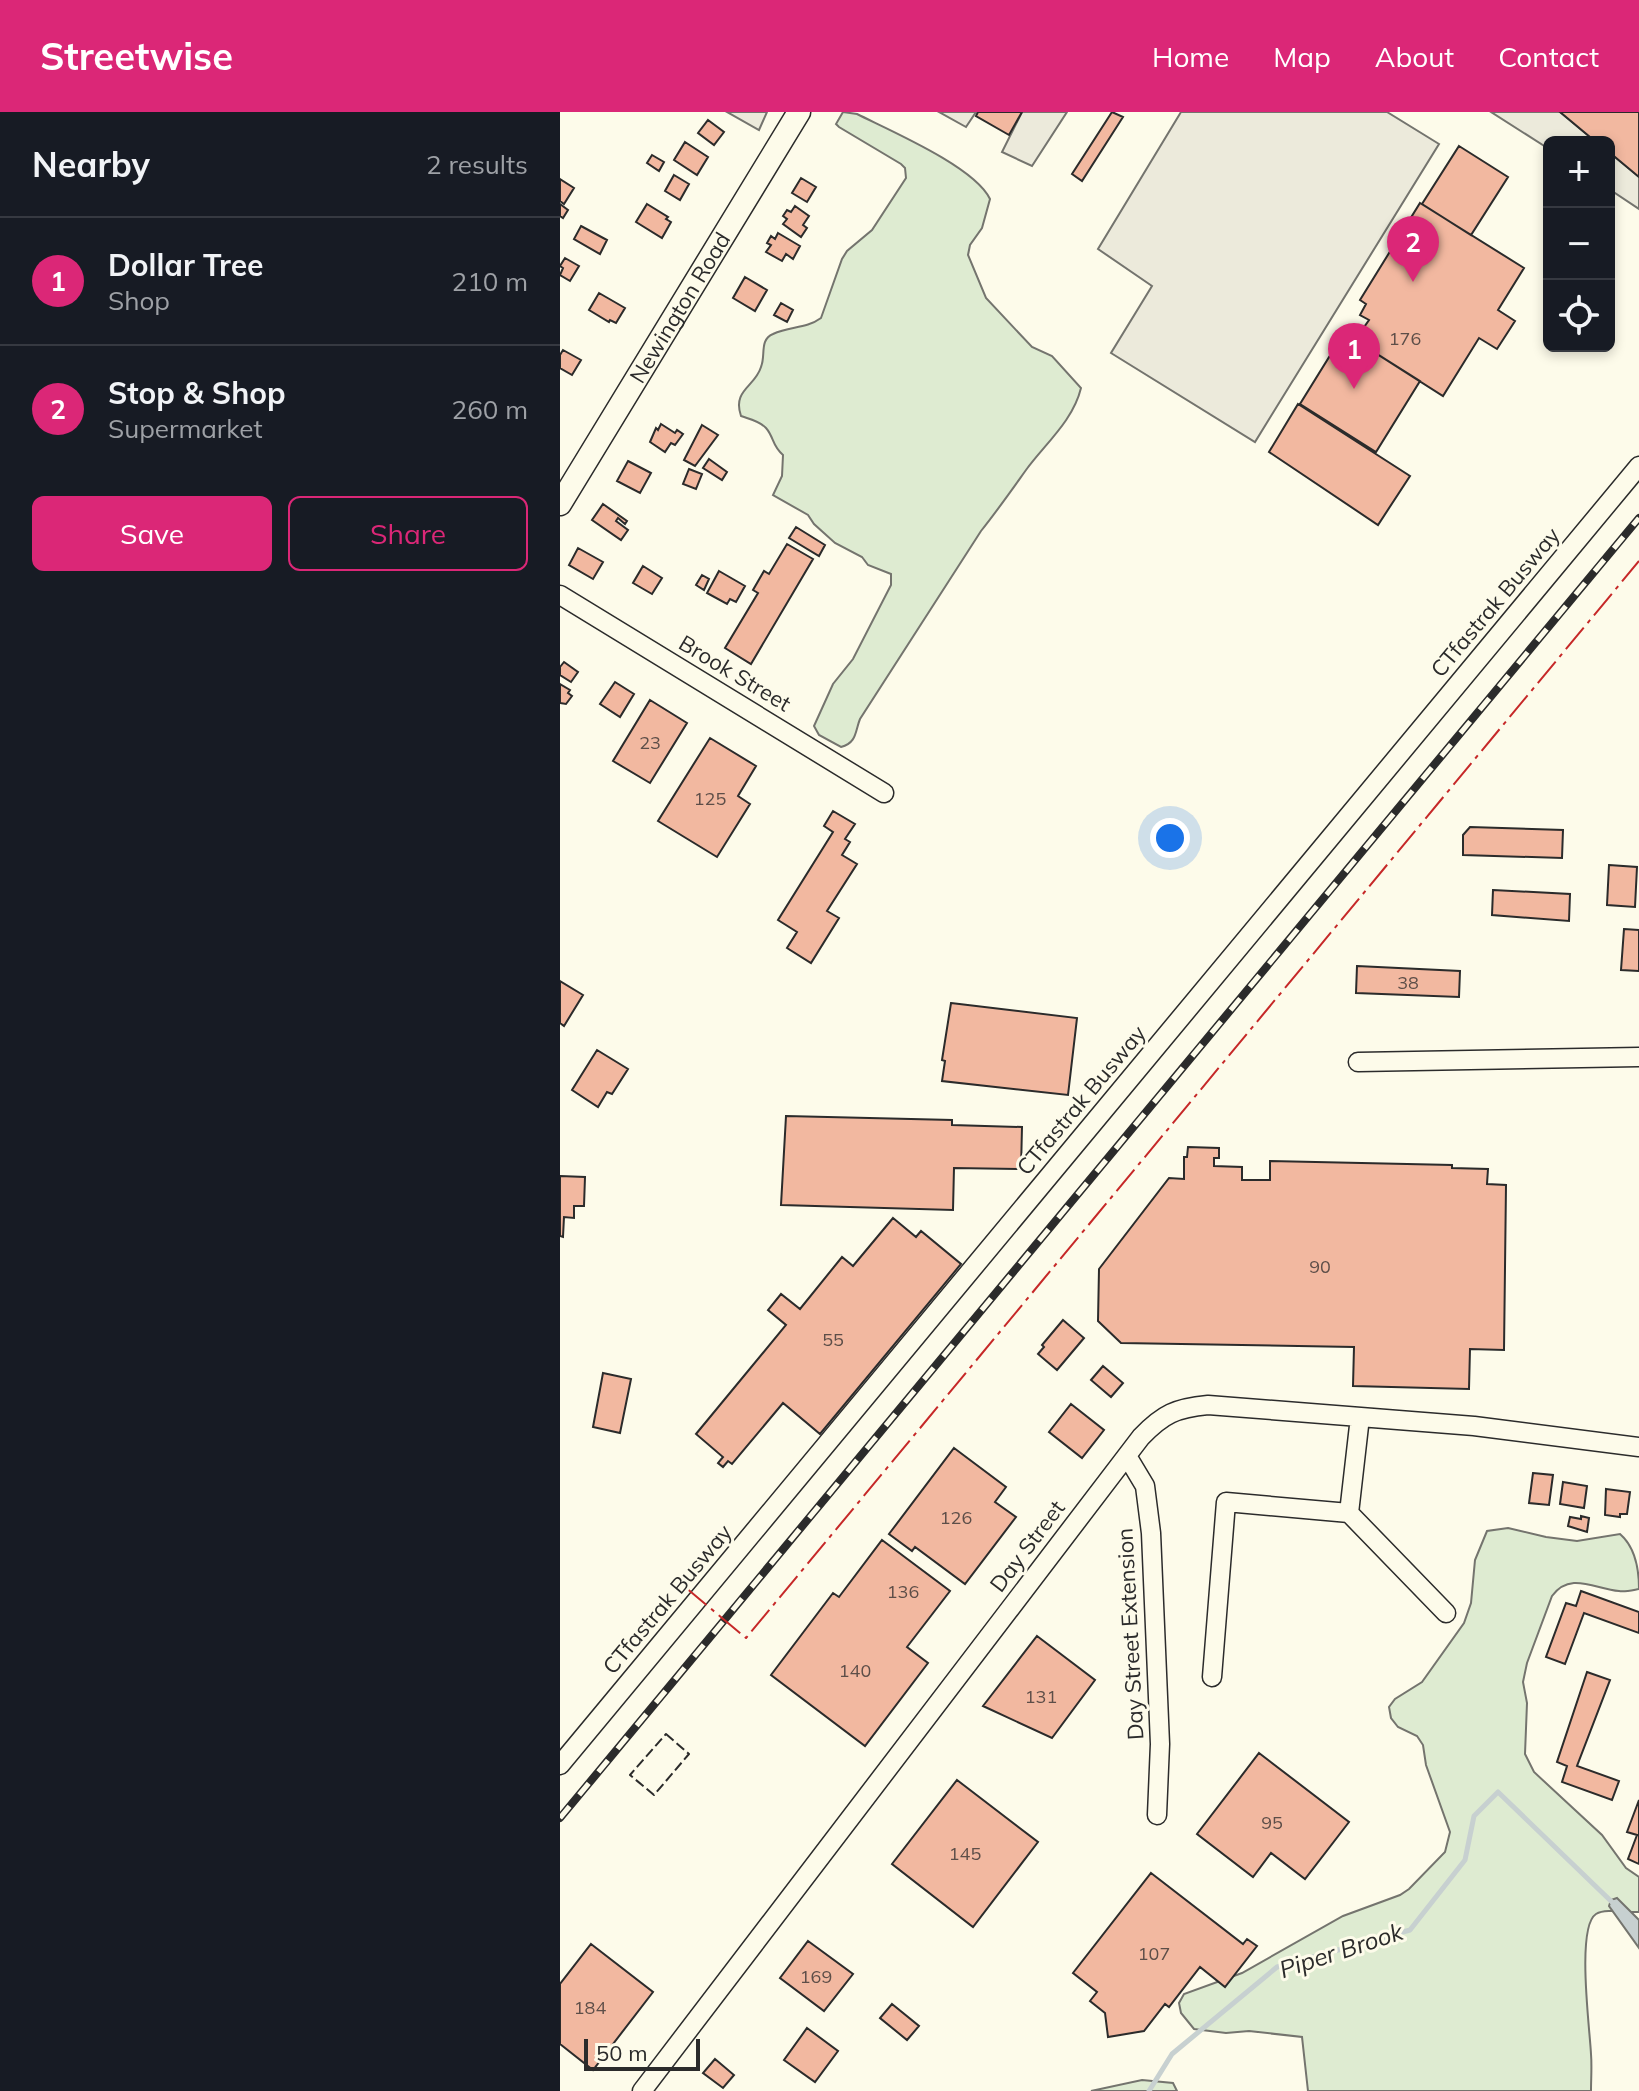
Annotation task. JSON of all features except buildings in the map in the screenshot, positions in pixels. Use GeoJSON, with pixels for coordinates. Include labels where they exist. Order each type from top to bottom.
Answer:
{"type":"FeatureCollection","features":[{"type":"Feature","properties":{"kind":"main road","name":"Newington Road"},"geometry":{"type":"LineString","coordinates":[[560,504],[799,112]]}},
{"type":"Feature","properties":{"kind":"street","name":"CTfastrak Busway"},"geometry":{"type":"LineString","coordinates":[[560,1765],[1639,466]]}},
{"type":"Feature","properties":{"kind":"street","name":"Brook Street"},"geometry":{"type":"LineString","coordinates":[[560,595],[884,793]]}},
{"type":"Feature","properties":{"kind":"street"},"geometry":{"type":"LineString","coordinates":[[1358,1062],[1639,1057]]}},
{"type":"Feature","properties":{"kind":"street","name":"Day Street"},"geometry":{"type":"LineString","coordinates":[[642,2091],[1157,1420],[1182,1407],[1208,1405],[1474,1426],[1639,1447]]}},
{"type":"Feature","properties":{"kind":"street"},"geometry":{"type":"LineString","coordinates":[[1349,1513],[1360,1417]]}},
{"type":"Feature","properties":{"kind":"street","name":"Day Street Extension"},"geometry":{"type":"LineString","coordinates":[[1127,1456],[1145,1486],[1151,1533],[1160,1744],[1157,1815]]}},
{"type":"Feature","properties":{"kind":"street"},"geometry":{"type":"LineString","coordinates":[[1212,1677],[1226,1502],[1349,1513],[1446,1613]]}},
{"type":"Feature","properties":{"kind":"green space"},"geometry":{"type":"Polygon","coordinates":[[[843,112],[857,114],[931,151],[981,187],[990,199],[982,228],[970,245],[968,255],[986,298],[1032,347],[1052,356],[1081,388],[1065,422],[981,531],[860,719],[853,740],[841,747],[819,735],[814,726],[833,684],[853,659],[891,585],[891,574],[868,565],[862,557],[835,543],[808,515],[773,495],[782,476],[783,455],[766,428],[741,416],[739,400],[758,374],[764,344],[769,337],[821,318],[842,259],[872,230],[906,178],[905,168],[901,164],[836,124],[843,112]]]}},
{"type":"Feature","properties":{"kind":"green space"},"geometry":{"type":"Polygon","coordinates":[[[1508,1528],[1577,1541],[1620,1534],[1633,1552],[1638,1574],[1639,1589],[1634,1590],[1619,1591],[1583,1583],[1567,1584],[1559,1589],[1552,1596],[1523,1682],[1527,1703],[1525,1754],[1534,1772],[1602,1835],[1626,1868],[1639,1877],[1639,1912],[1600,1912],[1590,1923],[1585,1958],[1591,2091],[1308,2091],[1302,2037],[1194,2029],[1181,2013],[1179,2003],[1184,1994],[1242,1973],[1343,1916],[1400,1895],[1445,1852],[1450,1832],[1426,1765],[1423,1745],[1417,1736],[1398,1727],[1391,1718],[1389,1707],[1395,1699],[1422,1682],[1464,1623],[1471,1603],[1475,1560],[1487,1531],[1508,1528]]]}},
{"type":"Feature","properties":{"kind":"green space"},"geometry":{"type":"Polygon","coordinates":[[[1142,2080],[1173,2083],[1177,2091],[1091,2091],[1142,2080]]]}},
{"type":"Feature","properties":{"kind":"shaded area"},"geometry":{"type":"Polygon","coordinates":[[[727,112],[767,112],[759,130],[727,112]]]}},
{"type":"Feature","properties":{"kind":"shaded area"},"geometry":{"type":"Polygon","coordinates":[[[939,112],[976,112],[966,127],[939,112]]]}},
{"type":"Feature","properties":{"kind":"shaded area"},"geometry":{"type":"Polygon","coordinates":[[[1022,112],[1067,112],[1032,166],[1002,152],[1022,112]]]}},
{"type":"Feature","properties":{"kind":"shaded area"},"geometry":{"type":"Polygon","coordinates":[[[1181,112],[1387,112],[1439,144],[1255,442],[1111,353],[1152,286],[1098,249],[1181,112]]]}},
{"type":"Feature","properties":{"kind":"shaded area"},"geometry":{"type":"Polygon","coordinates":[[[1491,112],[1560,112],[1589,136],[1543,136],[1543,145],[1491,112]]]}},
{"type":"Feature","properties":{"kind":"shaded area"},"geometry":{"type":"Polygon","coordinates":[[[1615,157],[1639,177],[1639,209],[1615,193],[1615,157]]]}},
{"type":"Feature","properties":{"kind":"shaded area"},"geometry":{"type":"Polygon","coordinates":[[[1617,1898],[1639,1920],[1639,1948],[1609,1906],[1611,1900],[1617,1898]]]}},
{"type":"Feature","properties":{"kind":"waterway","name":"Piper Brook"},"geometry":{"type":"LineString","coordinates":[[1149,2091],[1172,2054],[1277,1967],[1410,1930],[1465,1860],[1474,1816],[1498,1792],[1614,1904]]}},
{"type":"Feature","properties":{"kind":"railway"},"geometry":{"type":"LineString","coordinates":[[560,1818],[1639,518]]}},
{"type":"Feature","properties":{"kind":"fence"},"geometry":{"type":"LineString","coordinates":[[666,1734],[689,1754],[654,1795],[630,1775],[666,1734]]}},
{"type":"Feature","properties":{"kind":"power"},"geometry":{"type":"LineString","coordinates":[[685,1587],[746,1638],[1639,561]]}},
{"type":"Feature","properties":{"kind":"place","name":"Stop & Shop"},"geometry":{"type":"Point","coordinates":[1413,282]}},
{"type":"Feature","properties":{"kind":"place","name":"Dollar Tree"},"geometry":{"type":"Point","coordinates":[1354,389]}}]}
